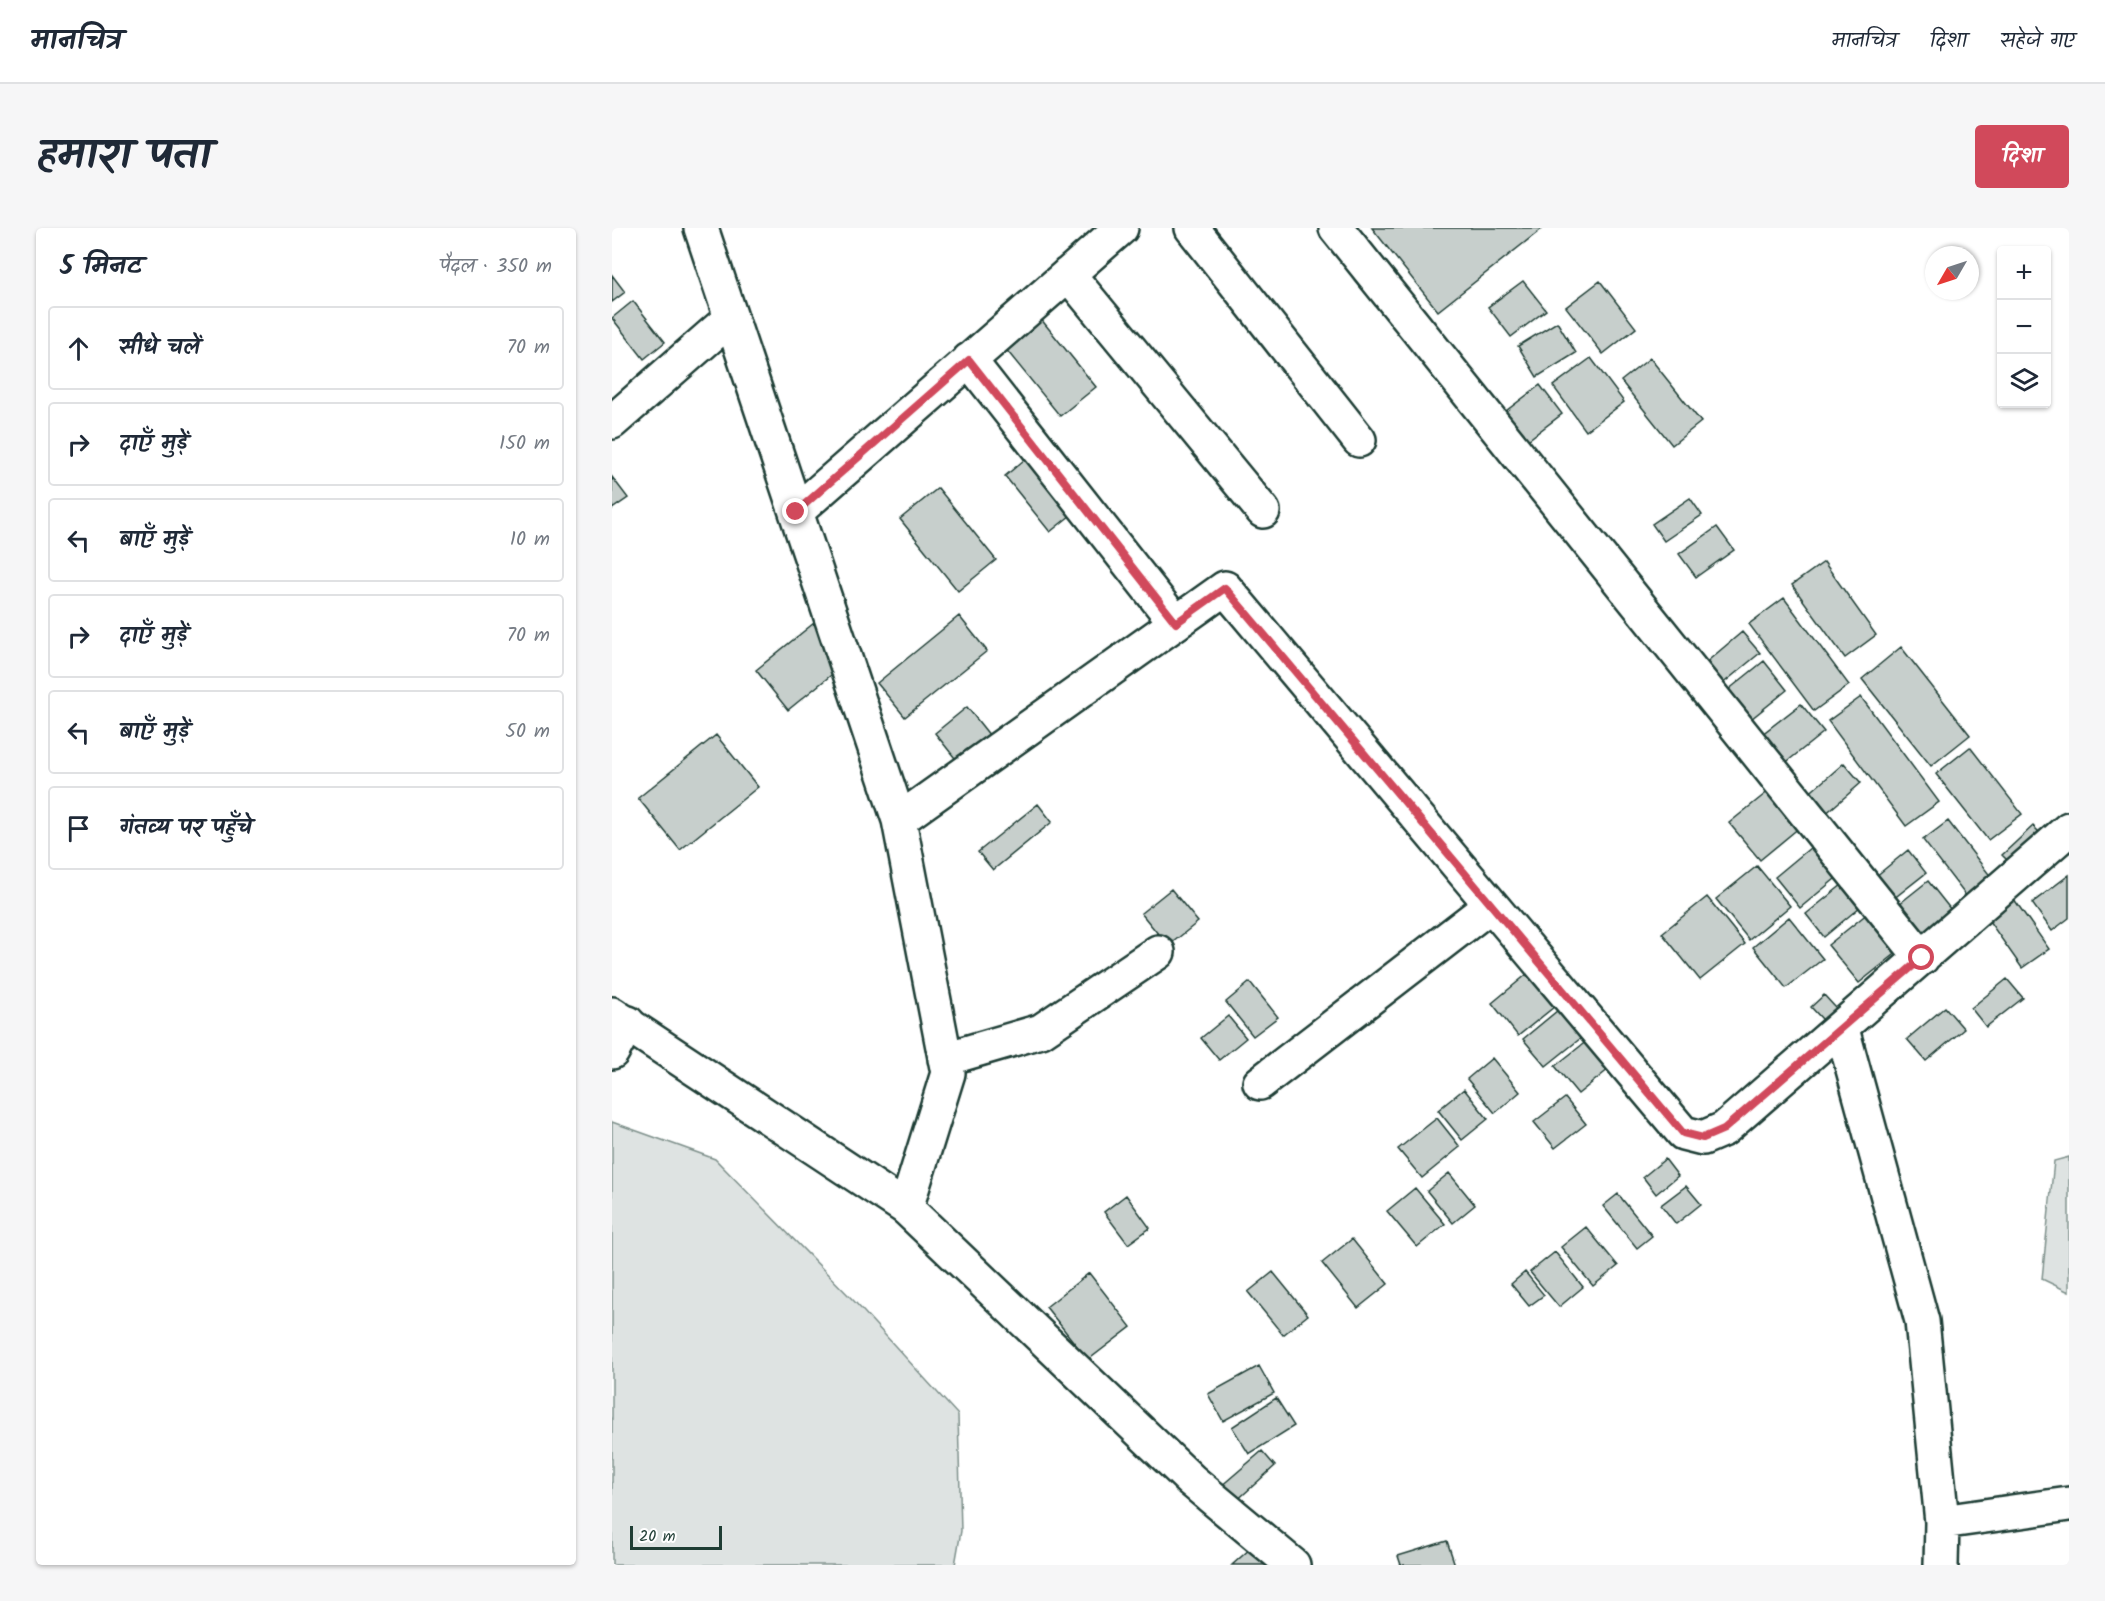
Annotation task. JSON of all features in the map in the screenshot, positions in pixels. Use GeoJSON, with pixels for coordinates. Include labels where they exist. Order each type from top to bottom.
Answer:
{"type":"FeatureCollection","features":[{"type":"Feature","properties":{"kind":"street"},"geometry":{"type":"LineString","coordinates":[[700,228],[899,820],[948,1073],[906,1208]]}},
{"type":"Feature","properties":{"kind":"street"},"geometry":{"type":"LineString","coordinates":[[796,512],[1121,228]]}},
{"type":"Feature","properties":{"kind":"street"},"geometry":{"type":"LineString","coordinates":[[1192,228],[1359,441]]}},
{"type":"Feature","properties":{"kind":"street"},"geometry":{"type":"LineString","coordinates":[[1336,228],[1922,958]]}},
{"type":"Feature","properties":{"kind":"street"},"geometry":{"type":"LineString","coordinates":[[1068,274],[1263,511]]}},
{"type":"Feature","properties":{"kind":"street"},"geometry":{"type":"LineString","coordinates":[[612,422],[731,318]]}},
{"type":"Feature","properties":{"kind":"street"},"geometry":{"type":"LineString","coordinates":[[969,360],[1176,623]]}},
{"type":"Feature","properties":{"kind":"street"},"geometry":{"type":"LineString","coordinates":[[899,820],[1225,588],[1683,1133],[1703,1138],[1724,1129],[1842,1029],[2069,829]]}},
{"type":"Feature","properties":{"kind":"street"},"geometry":{"type":"LineString","coordinates":[[1260,1083],[1491,905]]}},
{"type":"Feature","properties":{"kind":"street"},"geometry":{"type":"LineString","coordinates":[[945,1059],[1041,1031],[1158,952]]}},
{"type":"Feature","properties":{"kind":"street"},"geometry":{"type":"LineString","coordinates":[[612,1052],[620,1019],[906,1208],[1191,1480],[1293,1565]]}},
{"type":"Feature","properties":{"kind":"street"},"geometry":{"type":"LineString","coordinates":[[1842,1029],[1922,1321],[1942,1522],[1941,1565]]}},
{"type":"Feature","properties":{"kind":"street"},"geometry":{"type":"LineString","coordinates":[[1942,1522],[2069,1504]]}},
{"type":"Feature","properties":{"kind":"shaded area"},"geometry":{"type":"Polygon","coordinates":[[[612,1122],[715,1159],[854,1301],[958,1415],[961,1531],[955,1565],[612,1565],[612,1122]]]}},
{"type":"Feature","properties":{"kind":"shaded area"},"geometry":{"type":"Polygon","coordinates":[[[2069,1157],[2069,1292],[2042,1279],[2054,1161],[2069,1157]]]}},
{"type":"Feature","properties":{"kind":"building"},"geometry":{"type":"Polygon","coordinates":[[[1372,228],[1543,228],[1438,311],[1372,228]]]}},
{"type":"Feature","properties":{"kind":"building"},"geometry":{"type":"Polygon","coordinates":[[[612,275],[625,292],[612,302],[612,275]]]}},
{"type":"Feature","properties":{"kind":"building"},"geometry":{"type":"Polygon","coordinates":[[[1523,281],[1546,310],[1511,337],[1488,307],[1523,281]]]}},
{"type":"Feature","properties":{"kind":"building"},"geometry":{"type":"Polygon","coordinates":[[[1600,281],[1636,328],[1603,354],[1566,307],[1600,281]]]}},
{"type":"Feature","properties":{"kind":"building"},"geometry":{"type":"Polygon","coordinates":[[[633,301],[665,342],[644,359],[612,318],[633,301]]]}},
{"type":"Feature","properties":{"kind":"building"},"geometry":{"type":"Polygon","coordinates":[[[1036,313],[1096,387],[1060,416],[1000,342],[1036,313]]]}},
{"type":"Feature","properties":{"kind":"building"},"geometry":{"type":"Polygon","coordinates":[[[1557,322],[1576,353],[1537,377],[1518,346],[1557,322]]]}},
{"type":"Feature","properties":{"kind":"building"},"geometry":{"type":"Polygon","coordinates":[[[1591,358],[1624,402],[1586,431],[1553,386],[1591,358]]]}},
{"type":"Feature","properties":{"kind":"building"},"geometry":{"type":"Polygon","coordinates":[[[1650,358],[1701,422],[1672,445],[1621,381],[1650,358]]]}},
{"type":"Feature","properties":{"kind":"building"},"geometry":{"type":"Polygon","coordinates":[[[1540,385],[1562,414],[1524,443],[1502,414],[1540,385]]]}},
{"type":"Feature","properties":{"kind":"building"},"geometry":{"type":"Polygon","coordinates":[[[1030,455],[1076,511],[1050,532],[1005,476],[1030,455]]]}},
{"type":"Feature","properties":{"kind":"building"},"geometry":{"type":"Polygon","coordinates":[[[612,477],[628,498],[612,509],[612,477]]]}},
{"type":"Feature","properties":{"kind":"building"},"geometry":{"type":"Polygon","coordinates":[[[938,488],[996,560],[958,591],[900,519],[938,488]]]}},
{"type":"Feature","properties":{"kind":"building"},"geometry":{"type":"Polygon","coordinates":[[[1690,498],[1702,515],[1664,541],[1652,524],[1690,498]]]}},
{"type":"Feature","properties":{"kind":"building"},"geometry":{"type":"Polygon","coordinates":[[[1717,527],[1734,550],[1696,577],[1679,554],[1717,527]]]}},
{"type":"Feature","properties":{"kind":"building"},"geometry":{"type":"Polygon","coordinates":[[[1824,562],[1876,635],[1845,658],[1792,585],[1824,562]]]}},
{"type":"Feature","properties":{"kind":"building"},"geometry":{"type":"Polygon","coordinates":[[[1784,598],[1849,685],[1814,711],[1749,624],[1784,598]]]}},
{"type":"Feature","properties":{"kind":"building"},"geometry":{"type":"Polygon","coordinates":[[[959,616],[987,651],[905,717],[877,683],[959,616]]]}},
{"type":"Feature","properties":{"kind":"building"},"geometry":{"type":"Polygon","coordinates":[[[814,623],[846,663],[788,710],[756,670],[814,623]]]}},
{"type":"Feature","properties":{"kind":"building"},"geometry":{"type":"Polygon","coordinates":[[[1742,632],[1760,653],[1721,685],[1704,664],[1742,632]]]}},
{"type":"Feature","properties":{"kind":"building"},"geometry":{"type":"Polygon","coordinates":[[[1901,647],[1970,735],[1931,766],[1862,679],[1901,647]]]}},
{"type":"Feature","properties":{"kind":"building"},"geometry":{"type":"Polygon","coordinates":[[[1764,661],[1787,690],[1751,719],[1728,690],[1764,661]]]}},
{"type":"Feature","properties":{"kind":"building"},"geometry":{"type":"Polygon","coordinates":[[[1861,697],[1939,802],[1906,826],[1828,721],[1861,697]]]}},
{"type":"Feature","properties":{"kind":"building"},"geometry":{"type":"Polygon","coordinates":[[[1801,704],[1824,732],[1784,764],[1761,735],[1801,704]]]}},
{"type":"Feature","properties":{"kind":"building"},"geometry":{"type":"Polygon","coordinates":[[[967,707],[990,736],[958,762],[935,733],[967,707]]]}},
{"type":"Feature","properties":{"kind":"building"},"geometry":{"type":"Polygon","coordinates":[[[716,735],[758,787],[680,850],[638,798],[716,735]]]}},
{"type":"Feature","properties":{"kind":"building"},"geometry":{"type":"Polygon","coordinates":[[[1970,747],[2022,814],[1988,840],[1936,774],[1970,747]]]}},
{"type":"Feature","properties":{"kind":"building"},"geometry":{"type":"Polygon","coordinates":[[[1844,763],[1861,783],[1823,816],[1806,796],[1844,763]]]}},
{"type":"Feature","properties":{"kind":"building"},"geometry":{"type":"Polygon","coordinates":[[[1770,790],[1800,827],[1760,860],[1729,823],[1770,790]]]}},
{"type":"Feature","properties":{"kind":"building"},"geometry":{"type":"Polygon","coordinates":[[[1038,804],[1052,822],[993,870],[978,852],[1038,804]]]}},
{"type":"Feature","properties":{"kind":"building"},"geometry":{"type":"Polygon","coordinates":[[[1948,821],[1995,882],[1970,901],[1923,840],[1948,821]]]}},
{"type":"Feature","properties":{"kind":"building"},"geometry":{"type":"Polygon","coordinates":[[[2033,826],[2045,838],[2015,868],[2002,855],[2033,826]]]}},
{"type":"Feature","properties":{"kind":"building"},"geometry":{"type":"Polygon","coordinates":[[[1816,843],[1841,874],[1800,908],[1775,877],[1816,843]]]}},
{"type":"Feature","properties":{"kind":"building"},"geometry":{"type":"Polygon","coordinates":[[[1908,850],[1926,873],[1888,903],[1870,881],[1908,850]]]}},
{"type":"Feature","properties":{"kind":"building"},"geometry":{"type":"Polygon","coordinates":[[[1757,866],[1790,906],[1749,940],[1716,899],[1757,866]]]}},
{"type":"Feature","properties":{"kind":"building"},"geometry":{"type":"Polygon","coordinates":[[[2069,875],[2069,918],[2052,931],[2032,903],[2069,875]]]}},
{"type":"Feature","properties":{"kind":"building"},"geometry":{"type":"Polygon","coordinates":[[[1848,880],[1866,902],[1824,937],[1806,914],[1848,880]]]}},
{"type":"Feature","properties":{"kind":"building"},"geometry":{"type":"Polygon","coordinates":[[[1928,881],[1955,915],[1922,942],[1894,908],[1928,881]]]}},
{"type":"Feature","properties":{"kind":"building"},"geometry":{"type":"Polygon","coordinates":[[[1171,889],[1198,922],[1168,946],[1141,913],[1171,889]]]}},
{"type":"Feature","properties":{"kind":"building"},"geometry":{"type":"Polygon","coordinates":[[[2009,892],[2049,949],[2022,968],[1982,911],[2009,892]]]}},
{"type":"Feature","properties":{"kind":"building"},"geometry":{"type":"Polygon","coordinates":[[[1707,897],[1745,944],[1700,980],[1662,933],[1707,897]]]}},
{"type":"Feature","properties":{"kind":"building"},"geometry":{"type":"Polygon","coordinates":[[[1868,913],[1899,951],[1859,983],[1828,945],[1868,913]]]}},
{"type":"Feature","properties":{"kind":"building"},"geometry":{"type":"Polygon","coordinates":[[[1789,917],[1823,959],[1786,988],[1753,947],[1789,917]]]}},
{"type":"Feature","properties":{"kind":"building"},"geometry":{"type":"Polygon","coordinates":[[[1532,970],[1559,1003],[1518,1036],[1492,1003],[1532,970]]]}},
{"type":"Feature","properties":{"kind":"building"},"geometry":{"type":"Polygon","coordinates":[[[2007,979],[2023,998],[1986,1027],[1971,1008],[2007,979]]]}},
{"type":"Feature","properties":{"kind":"building"},"geometry":{"type":"Polygon","coordinates":[[[1250,982],[1278,1017],[1253,1036],[1226,1002],[1250,982]]]}},
{"type":"Feature","properties":{"kind":"building"},"geometry":{"type":"Polygon","coordinates":[[[1824,995],[1846,1019],[1833,1031],[1811,1007],[1824,995]]]}},
{"type":"Feature","properties":{"kind":"building"},"geometry":{"type":"Polygon","coordinates":[[[1563,1006],[1586,1034],[1546,1066],[1523,1039],[1563,1006]]]}},
{"type":"Feature","properties":{"kind":"building"},"geometry":{"type":"Polygon","coordinates":[[[1945,1007],[1964,1029],[1926,1061],[1907,1039],[1945,1007]]]}},
{"type":"Feature","properties":{"kind":"building"},"geometry":{"type":"Polygon","coordinates":[[[1228,1016],[1246,1038],[1219,1060],[1201,1038],[1228,1016]]]}},
{"type":"Feature","properties":{"kind":"building"},"geometry":{"type":"Polygon","coordinates":[[[1592,1037],[1614,1065],[1578,1094],[1555,1066],[1592,1037]]]}},
{"type":"Feature","properties":{"kind":"building"},"geometry":{"type":"Polygon","coordinates":[[[1492,1058],[1520,1092],[1495,1113],[1467,1079],[1492,1058]]]}},
{"type":"Feature","properties":{"kind":"building"},"geometry":{"type":"Polygon","coordinates":[[[1464,1089],[1488,1119],[1462,1140],[1438,1110],[1464,1089]]]}},
{"type":"Feature","properties":{"kind":"building"},"geometry":{"type":"Polygon","coordinates":[[[1565,1098],[1586,1124],[1555,1148],[1534,1122],[1565,1098]]]}},
{"type":"Feature","properties":{"kind":"building"},"geometry":{"type":"Polygon","coordinates":[[[1437,1118],[1460,1147],[1422,1178],[1398,1149],[1437,1118]]]}},
{"type":"Feature","properties":{"kind":"building"},"geometry":{"type":"Polygon","coordinates":[[[1665,1159],[1678,1176],[1656,1194],[1643,1177],[1665,1159]]]}},
{"type":"Feature","properties":{"kind":"building"},"geometry":{"type":"Polygon","coordinates":[[[1449,1173],[1475,1205],[1453,1223],[1427,1191],[1449,1173]]]}},
{"type":"Feature","properties":{"kind":"building"},"geometry":{"type":"Polygon","coordinates":[[[1686,1186],[1701,1204],[1676,1224],[1661,1205],[1686,1186]]]}},
{"type":"Feature","properties":{"kind":"building"},"geometry":{"type":"Polygon","coordinates":[[[1415,1188],[1445,1224],[1417,1247],[1387,1211],[1415,1188]]]}},
{"type":"Feature","properties":{"kind":"building"},"geometry":{"type":"Polygon","coordinates":[[[1618,1194],[1652,1236],[1637,1248],[1603,1206],[1618,1194]]]}},
{"type":"Feature","properties":{"kind":"building"},"geometry":{"type":"Polygon","coordinates":[[[1126,1195],[1150,1228],[1128,1244],[1104,1212],[1126,1195]]]}},
{"type":"Feature","properties":{"kind":"building"},"geometry":{"type":"Polygon","coordinates":[[[1586,1227],[1618,1266],[1593,1286],[1561,1247],[1586,1227]]]}},
{"type":"Feature","properties":{"kind":"building"},"geometry":{"type":"Polygon","coordinates":[[[1352,1239],[1388,1284],[1358,1308],[1322,1263],[1352,1239]]]}},
{"type":"Feature","properties":{"kind":"building"},"geometry":{"type":"Polygon","coordinates":[[[1555,1252],[1583,1287],[1559,1307],[1530,1272],[1555,1252]]]}},
{"type":"Feature","properties":{"kind":"building"},"geometry":{"type":"Polygon","coordinates":[[[1273,1272],[1308,1315],[1283,1335],[1248,1292],[1273,1272]]]}},
{"type":"Feature","properties":{"kind":"building"},"geometry":{"type":"Polygon","coordinates":[[[1525,1272],[1544,1295],[1529,1306],[1511,1284],[1525,1272]]]}},
{"type":"Feature","properties":{"kind":"building"},"geometry":{"type":"Polygon","coordinates":[[[1089,1273],[1131,1327],[1088,1360],[1046,1307],[1089,1273]]]}},
{"type":"Feature","properties":{"kind":"building"},"geometry":{"type":"Polygon","coordinates":[[[1259,1366],[1274,1393],[1223,1421],[1208,1394],[1259,1366]]]}},
{"type":"Feature","properties":{"kind":"building"},"geometry":{"type":"Polygon","coordinates":[[[1276,1398],[1294,1426],[1249,1454],[1232,1427],[1276,1398]]]}},
{"type":"Feature","properties":{"kind":"building"},"geometry":{"type":"Polygon","coordinates":[[[1262,1451],[1275,1466],[1234,1503],[1220,1487],[1262,1451]]]}},
{"type":"Feature","properties":{"kind":"building"},"geometry":{"type":"Polygon","coordinates":[[[1447,1541],[1455,1565],[1401,1565],[1398,1556],[1447,1541]]]}},
{"type":"Feature","properties":{"kind":"building"},"geometry":{"type":"Polygon","coordinates":[[[1251,1548],[1267,1565],[1232,1565],[1251,1548]]]}},
{"type":"Feature","properties":{"kind":"route"},"geometry":{"type":"LineString","coordinates":[[796,512],[969,360],[1176,623],[1225,588],[1683,1133],[1703,1138],[1724,1129],[1922,958]]}}]}
